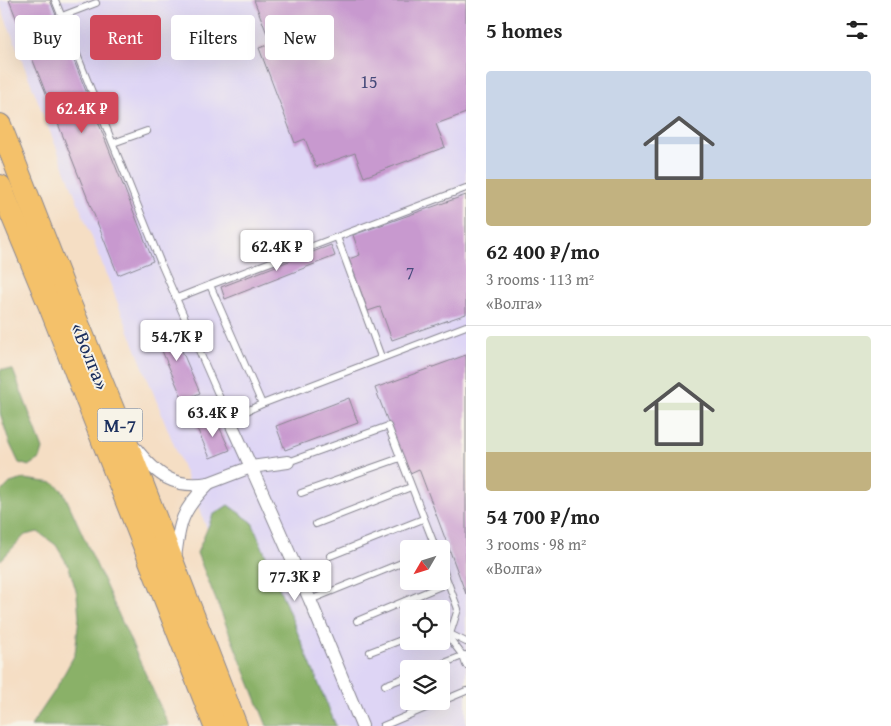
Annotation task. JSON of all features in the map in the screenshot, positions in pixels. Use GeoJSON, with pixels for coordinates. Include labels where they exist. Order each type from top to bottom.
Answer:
{"type":"FeatureCollection","features":[{"type":"Feature","properties":{"kind":"highway","name":"«Волга»"},"geometry":{"type":"LineString","coordinates":[[0,125],[123,434],[236,726]]}},
{"type":"Feature","properties":{"kind":"highway","name":"«Волга»"},"geometry":{"type":"LineString","coordinates":[[0,186],[51,309],[215,726]]}},
{"type":"Feature","properties":{"kind":"street"},"geometry":{"type":"LineString","coordinates":[[229,419],[310,600],[362,726]]}},
{"type":"Feature","properties":{"kind":"street"},"geometry":{"type":"LineString","coordinates":[[123,434],[150,467],[168,478],[183,484],[195,486],[209,483],[251,467],[288,462]]}},
{"type":"Feature","properties":{"kind":"street"},"geometry":{"type":"LineString","coordinates":[[174,566],[180,527],[186,508],[209,483]]}},
{"type":"Feature","properties":{"kind":"lane"},"geometry":{"type":"LineString","coordinates":[[55,0],[62,15]]}},
{"type":"Feature","properties":{"kind":"lane"},"geometry":{"type":"LineString","coordinates":[[65,15],[96,3]]}},
{"type":"Feature","properties":{"kind":"lane"},"geometry":{"type":"LineString","coordinates":[[80,60],[162,266],[229,419],[381,357],[466,326]]}},
{"type":"Feature","properties":{"kind":"lane"},"geometry":{"type":"LineString","coordinates":[[113,143],[147,131]]}},
{"type":"Feature","properties":{"kind":"lane"},"geometry":{"type":"LineString","coordinates":[[177,298],[466,188]]}},
{"type":"Feature","properties":{"kind":"lane"},"geometry":{"type":"LineString","coordinates":[[337,237],[381,357]]}},
{"type":"Feature","properties":{"kind":"lane"},"geometry":{"type":"LineString","coordinates":[[210,284],[262,404]]}},
{"type":"Feature","properties":{"kind":"lane"},"geometry":{"type":"LineString","coordinates":[[288,462],[388,426],[432,540]]}},
{"type":"Feature","properties":{"kind":"lane"},"geometry":{"type":"LineString","coordinates":[[301,493],[400,458]]}},
{"type":"Feature","properties":{"kind":"lane"},"geometry":{"type":"LineString","coordinates":[[316,524],[411,487]]}},
{"type":"Feature","properties":{"kind":"lane"},"geometry":{"type":"LineString","coordinates":[[330,556],[423,518]]}},
{"type":"Feature","properties":{"kind":"lane"},"geometry":{"type":"LineString","coordinates":[[310,600],[400,564]]}},
{"type":"Feature","properties":{"kind":"lane"},"geometry":{"type":"LineString","coordinates":[[450,588],[458,609],[450,634],[466,642]]}},
{"type":"Feature","properties":{"kind":"lane"},"geometry":{"type":"LineString","coordinates":[[357,621],[431,590]]}},
{"type":"Feature","properties":{"kind":"lane"},"geometry":{"type":"LineString","coordinates":[[450,622],[455,620]]}},
{"type":"Feature","properties":{"kind":"lane"},"geometry":{"type":"LineString","coordinates":[[450,638],[464,656],[466,665]]}},
{"type":"Feature","properties":{"kind":"lane"},"geometry":{"type":"LineString","coordinates":[[370,652],[400,640]]}},
{"type":"Feature","properties":{"kind":"lane"},"geometry":{"type":"LineString","coordinates":[[450,661],[464,656]]}},
{"type":"Feature","properties":{"kind":"lane"},"geometry":{"type":"LineString","coordinates":[[385,685],[400,679]]}},
{"type":"Feature","properties":{"kind":"lane"},"geometry":{"type":"LineString","coordinates":[[383,726],[466,691]]}},
{"type":"Feature","properties":{"kind":"shaded area"},"geometry":{"type":"Polygon","coordinates":[[[0,0],[466,0],[466,726],[285,726],[22,60],[80,60],[80,15],[15,15],[15,43],[0,5],[0,0]]]}},
{"type":"Feature","properties":{"kind":"green space"},"geometry":{"type":"Polygon","coordinates":[[[0,370],[13,370],[43,449],[40,459],[29,466],[19,463],[10,444],[0,413],[0,370]]]}},
{"type":"Feature","properties":{"kind":"green space"},"geometry":{"type":"Polygon","coordinates":[[[24,479],[54,483],[63,491],[169,726],[31,726],[54,692],[75,654],[79,617],[77,594],[69,567],[56,545],[38,532],[25,535],[0,561],[0,493],[10,483],[24,479]]]}},
{"type":"Feature","properties":{"kind":"green space"},"geometry":{"type":"Polygon","coordinates":[[[228,505],[252,522],[336,726],[267,726],[197,553],[213,515],[228,505]]]}},
{"type":"Feature","properties":{"kind":"building"},"geometry":{"type":"Polygon","coordinates":[[[9,0],[50,0],[56,15],[15,15],[9,0]]]}},
{"type":"Feature","properties":{"kind":"building"},"geometry":{"type":"Polygon","coordinates":[[[254,0],[466,0],[466,113],[436,124],[445,147],[364,177],[355,153],[316,167],[305,139],[295,143],[259,48],[265,46],[265,60],[334,60],[334,15],[265,15],[265,28],[254,0]]]}},
{"type":"Feature","properties":{"kind":"building"},"geometry":{"type":"Polygon","coordinates":[[[33,60],[74,60],[153,261],[118,275],[33,60]]]}},
{"type":"Feature","properties":{"kind":"building"},"geometry":{"type":"Polygon","coordinates":[[[466,195],[466,314],[392,340],[380,307],[368,311],[349,259],[360,255],[353,235],[466,195]]]}},
{"type":"Feature","properties":{"kind":"building"},"geometry":{"type":"Polygon","coordinates":[[[331,245],[335,256],[225,299],[221,287],[331,245]]]}},
{"type":"Feature","properties":{"kind":"building"},"geometry":{"type":"Polygon","coordinates":[[[171,325],[200,393],[183,400],[154,332],[171,325]]]}},
{"type":"Feature","properties":{"kind":"building"},"geometry":{"type":"Polygon","coordinates":[[[466,355],[466,594],[450,551],[450,540],[446,540],[419,469],[408,474],[375,388],[466,355]]]}},
{"type":"Feature","properties":{"kind":"building"},"geometry":{"type":"Polygon","coordinates":[[[349,398],[358,423],[285,450],[276,426],[349,398]]]}},
{"type":"Feature","properties":{"kind":"building"},"geometry":{"type":"Polygon","coordinates":[[[215,418],[230,450],[210,458],[196,426],[215,418]]]}}]}
